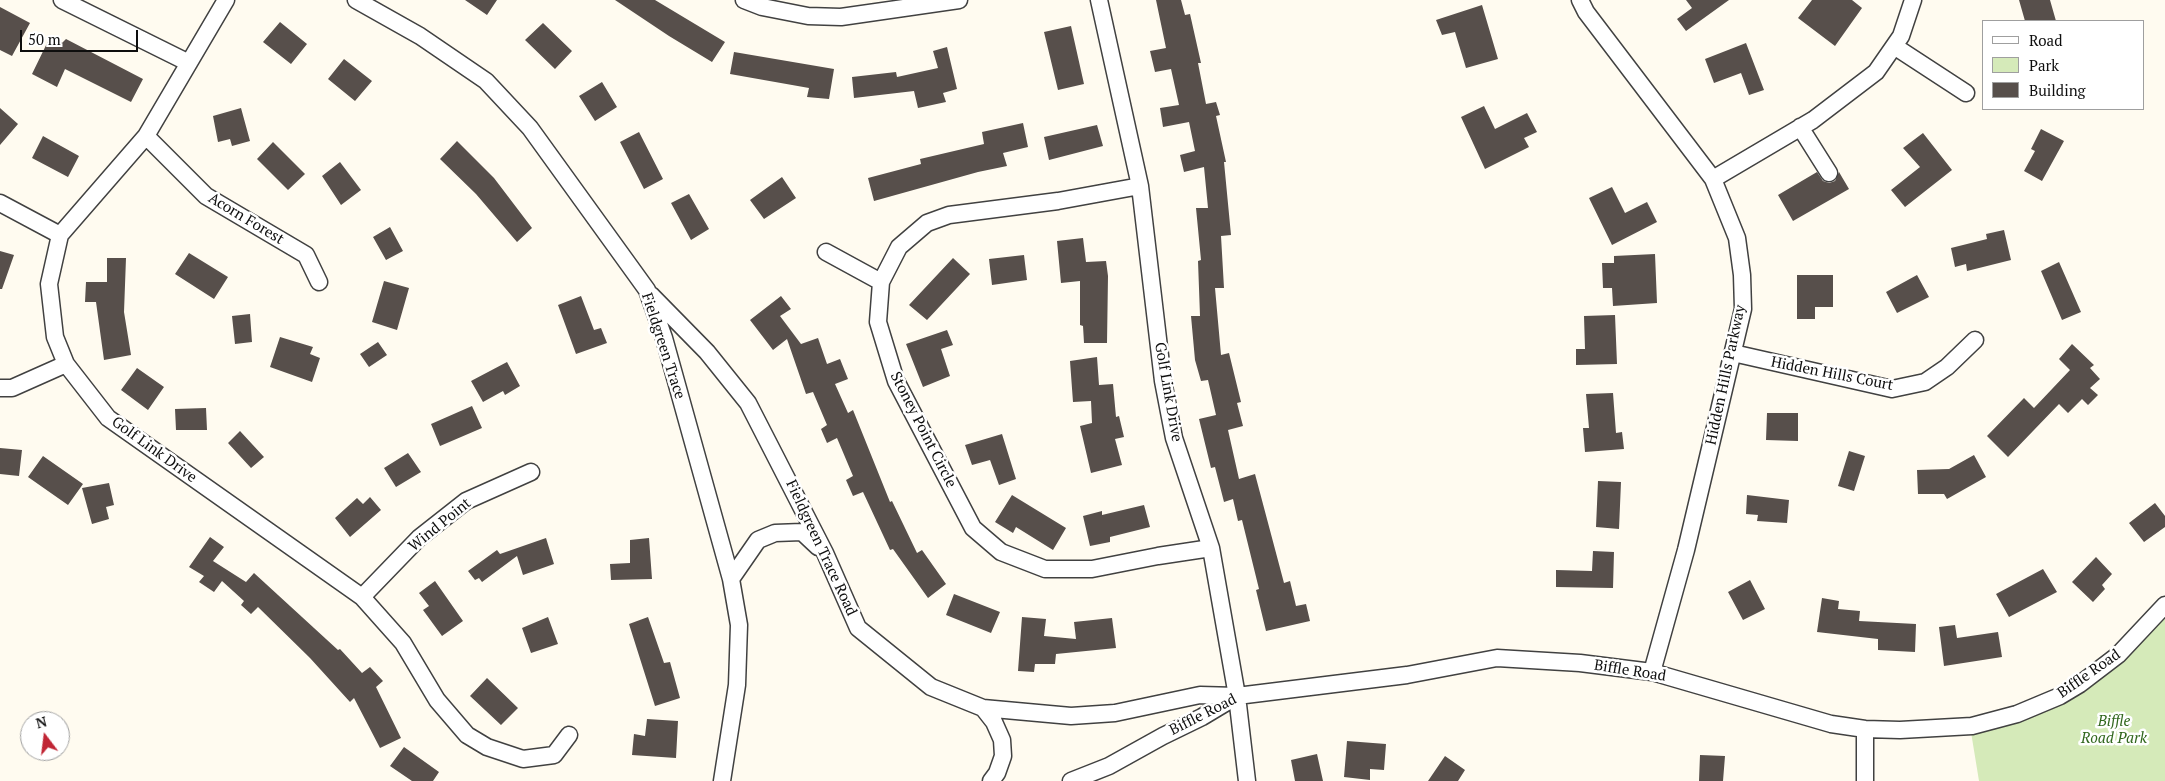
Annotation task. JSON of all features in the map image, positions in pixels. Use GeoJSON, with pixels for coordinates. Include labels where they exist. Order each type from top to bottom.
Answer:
{"type":"FeatureCollection","features":[{"type":"Feature","properties":{"kind":"street"},"geometry":{"type":"LineString","coordinates":[[62,0],[189,63]]}},
{"type":"Feature","properties":{"kind":"street","name":"Golf Link Drive"},"geometry":{"type":"LineString","coordinates":[[226,0],[146,136],[60,234],[49,284],[55,337],[66,364],[108,418],[362,597],[403,643],[437,700],[468,734],[487,747],[523,759],[554,755],[569,735]]}},
{"type":"Feature","properties":{"kind":"street","name":"Fieldgreen Trace"},"geometry":{"type":"LineString","coordinates":[[356,0],[420,36],[486,81],[530,128],[646,290],[664,338],[731,579],[739,626],[737,685],[722,781]]}},
{"type":"Feature","properties":{"kind":"street"},"geometry":{"type":"LineString","coordinates":[[744,0],[762,7],[808,16],[841,17],[960,0]]}},
{"type":"Feature","properties":{"kind":"street","name":"Golf Link Drive"},"geometry":{"type":"LineString","coordinates":[[1099,0],[1140,186],[1163,381],[1174,438],[1211,548],[1237,696],[1247,781]]}},
{"type":"Feature","properties":{"kind":"street","name":"Hidden Hills Parkway"},"geometry":{"type":"LineString","coordinates":[[1580,0],[1586,12],[1713,178],[1737,238],[1742,275],[1743,309],[1686,550],[1652,672]]}},
{"type":"Feature","properties":{"kind":"street"},"geometry":{"type":"LineString","coordinates":[[1713,178],[1813,120],[1876,72],[1901,36],[1913,0]]}},
{"type":"Feature","properties":{"kind":"street"},"geometry":{"type":"LineString","coordinates":[[1894,46],[1966,93]]}},
{"type":"Feature","properties":{"kind":"street"},"geometry":{"type":"LineString","coordinates":[[1800,128],[1829,173]]}},
{"type":"Feature","properties":{"kind":"street","name":"Acorn Forest"},"geometry":{"type":"LineString","coordinates":[[146,136],[206,196],[306,254],[319,282]]}},
{"type":"Feature","properties":{"kind":"street","name":"Stoney Point Circle"},"geometry":{"type":"LineString","coordinates":[[1140,186],[1058,201],[948,215],[926,223],[899,247],[881,282],[878,322],[896,381],[973,528],[1002,552],[1045,569],[1092,569],[1211,548]]}},
{"type":"Feature","properties":{"kind":"street"},"geometry":{"type":"LineString","coordinates":[[0,203],[60,234]]}},
{"type":"Feature","properties":{"kind":"street"},"geometry":{"type":"LineString","coordinates":[[826,252],[881,282]]}},
{"type":"Feature","properties":{"kind":"street","name":"Fieldgreen Trace Road"},"geometry":{"type":"LineString","coordinates":[[646,290],[707,352],[748,403],[825,553],[858,628],[931,687],[983,708],[1071,716],[1115,713],[1200,694],[1237,696]]}},
{"type":"Feature","properties":{"kind":"street","name":"Hidden Hills Court"},"geometry":{"type":"LineString","coordinates":[[1733,353],[1892,389],[1925,382],[1948,367],[1975,340]]}},
{"type":"Feature","properties":{"kind":"street"},"geometry":{"type":"LineString","coordinates":[[0,388],[12,388],[66,364]]}},
{"type":"Feature","properties":{"kind":"street","name":"Wind Point"},"geometry":{"type":"LineString","coordinates":[[362,597],[419,538],[466,501],[531,472]]}},
{"type":"Feature","properties":{"kind":"street"},"geometry":{"type":"LineString","coordinates":[[731,579],[758,540],[775,533],[802,532],[825,553]]}},
{"type":"Feature","properties":{"kind":"street","name":"Biffle Road"},"geometry":{"type":"LineString","coordinates":[[1071,781],[1109,766],[1202,717],[1237,696],[1407,674],[1497,658],[1580,663],[1652,672],[1831,724],[1865,729],[1900,730],[1972,726],[2017,714],[2060,696],[2100,670],[2135,639],[2165,605]]}},
{"type":"Feature","properties":{"kind":"street"},"geometry":{"type":"LineString","coordinates":[[983,708],[994,722],[1002,740],[1003,756],[997,773],[991,781]]}},
{"type":"Feature","properties":{"kind":"street"},"geometry":{"type":"LineString","coordinates":[[1865,729],[1865,781]]}},
{"type":"Feature","properties":{"kind":"green space","name":"Biffle Road Park"},"geometry":{"type":"Polygon","coordinates":[[[2165,617],[2165,781],[1979,781],[1971,732],[2128,654],[2165,617]]]}},
{"type":"Feature","properties":{"kind":"building"},"geometry":{"type":"Polygon","coordinates":[[[465,0],[497,0],[487,15],[465,0]]]}},
{"type":"Feature","properties":{"kind":"building"},"geometry":{"type":"Polygon","coordinates":[[[615,0],[655,0],[725,42],[712,62],[615,0]]]}},
{"type":"Feature","properties":{"kind":"building"},"geometry":{"type":"Polygon","coordinates":[[[1156,0],[1181,0],[1185,15],[1190,14],[1201,63],[1198,63],[1206,104],[1216,102],[1220,115],[1216,116],[1226,162],[1224,162],[1231,235],[1221,236],[1224,288],[1215,288],[1221,355],[1229,353],[1241,402],[1237,403],[1243,426],[1228,430],[1239,479],[1255,474],[1284,583],[1290,581],[1296,606],[1306,604],[1310,621],[1266,631],[1256,590],[1259,589],[1242,520],[1238,521],[1233,499],[1224,502],[1215,467],[1211,468],[1199,419],[1216,415],[1208,380],[1201,381],[1195,360],[1191,316],[1200,316],[1198,261],[1201,260],[1196,208],[1208,208],[1204,167],[1184,172],[1180,155],[1195,151],[1189,122],[1163,127],[1160,108],[1179,105],[1171,69],[1155,72],[1150,51],[1166,48],[1156,0]]]}},
{"type":"Feature","properties":{"kind":"building"},"geometry":{"type":"Polygon","coordinates":[[[1686,0],[1729,0],[1686,31],[1677,19],[1692,8],[1686,0]]]}},
{"type":"Feature","properties":{"kind":"building"},"geometry":{"type":"Polygon","coordinates":[[[1812,0],[1852,0],[1862,8],[1835,46],[1798,18],[1812,0]]]}},
{"type":"Feature","properties":{"kind":"building"},"geometry":{"type":"Polygon","coordinates":[[[2019,0],[2050,0],[2056,20],[2025,20],[2019,0]]]}},
{"type":"Feature","properties":{"kind":"building"},"geometry":{"type":"Polygon","coordinates":[[[1482,5],[1498,59],[1466,68],[1455,32],[1442,35],[1436,20],[1482,5]]]}},
{"type":"Feature","properties":{"kind":"building"},"geometry":{"type":"Polygon","coordinates":[[[0,7],[30,23],[12,56],[0,50],[0,7]]]}},
{"type":"Feature","properties":{"kind":"building"},"geometry":{"type":"Polygon","coordinates":[[[280,22],[307,44],[291,64],[263,42],[280,22]]]}},
{"type":"Feature","properties":{"kind":"building"},"geometry":{"type":"Polygon","coordinates":[[[543,23],[572,51],[555,69],[525,40],[543,23]]]}},
{"type":"Feature","properties":{"kind":"building"},"geometry":{"type":"Polygon","coordinates":[[[1071,26],[1084,84],[1058,90],[1044,32],[1071,26]]]}},
{"type":"Feature","properties":{"kind":"building"},"geometry":{"type":"Polygon","coordinates":[[[50,37],[62,43],[66,39],[143,79],[131,102],[65,69],[57,87],[32,74],[50,37]]]}},
{"type":"Feature","properties":{"kind":"building"},"geometry":{"type":"Polygon","coordinates":[[[1746,43],[1764,90],[1749,95],[1741,73],[1714,83],[1705,59],[1746,43]]]}},
{"type":"Feature","properties":{"kind":"building"},"geometry":{"type":"Polygon","coordinates":[[[947,47],[957,89],[943,93],[946,102],[918,108],[914,91],[854,98],[852,77],[896,72],[897,77],[938,68],[933,51],[947,47]]]}},
{"type":"Feature","properties":{"kind":"building"},"geometry":{"type":"Polygon","coordinates":[[[734,52],[834,69],[829,99],[807,97],[809,88],[730,74],[734,52]]]}},
{"type":"Feature","properties":{"kind":"building"},"geometry":{"type":"Polygon","coordinates":[[[344,59],[372,81],[355,101],[328,79],[344,59]]]}},
{"type":"Feature","properties":{"kind":"building"},"geometry":{"type":"Polygon","coordinates":[[[602,82],[617,107],[595,121],[579,96],[602,82]]]}},
{"type":"Feature","properties":{"kind":"building"},"geometry":{"type":"Polygon","coordinates":[[[1484,106],[1495,129],[1527,113],[1537,132],[1524,138],[1529,147],[1485,169],[1461,117],[1484,106]]]}},
{"type":"Feature","properties":{"kind":"building"},"geometry":{"type":"Polygon","coordinates":[[[0,108],[18,124],[0,145],[0,108]]]}},
{"type":"Feature","properties":{"kind":"building"},"geometry":{"type":"Polygon","coordinates":[[[241,108],[250,141],[232,146],[230,139],[218,142],[213,116],[241,108]]]}},
{"type":"Feature","properties":{"kind":"building"},"geometry":{"type":"Polygon","coordinates":[[[1023,123],[1028,147],[1003,153],[1007,166],[978,172],[874,201],[868,178],[921,164],[920,159],[984,144],[982,132],[1023,123]]]}},
{"type":"Feature","properties":{"kind":"building"},"geometry":{"type":"Polygon","coordinates":[[[1097,125],[1103,146],[1049,160],[1044,137],[1097,125]]]}},
{"type":"Feature","properties":{"kind":"building"},"geometry":{"type":"Polygon","coordinates":[[[2041,129],[2064,141],[2042,181],[2024,171],[2035,151],[2031,149],[2041,129]]]}},
{"type":"Feature","properties":{"kind":"building"},"geometry":{"type":"Polygon","coordinates":[[[639,132],[663,179],[644,189],[620,142],[639,132]]]}},
{"type":"Feature","properties":{"kind":"building"},"geometry":{"type":"Polygon","coordinates":[[[1923,133],[1952,170],[1905,207],[1891,190],[1920,167],[1903,148],[1923,133]]]}},
{"type":"Feature","properties":{"kind":"building"},"geometry":{"type":"Polygon","coordinates":[[[43,136],[79,156],[68,177],[32,158],[43,136]]]}},
{"type":"Feature","properties":{"kind":"building"},"geometry":{"type":"Polygon","coordinates":[[[457,141],[494,178],[532,228],[517,242],[476,194],[440,159],[457,141]]]}},
{"type":"Feature","properties":{"kind":"building"},"geometry":{"type":"Polygon","coordinates":[[[273,142],[305,174],[288,190],[257,159],[273,142]]]}},
{"type":"Feature","properties":{"kind":"building"},"geometry":{"type":"Polygon","coordinates":[[[340,162],[361,190],[341,205],[322,176],[340,162]]]}},
{"type":"Feature","properties":{"kind":"building"},"geometry":{"type":"Polygon","coordinates":[[[1817,172],[1823,181],[1829,183],[1835,181],[1839,172],[1849,189],[1793,221],[1778,195],[1817,172]]]}},
{"type":"Feature","properties":{"kind":"building"},"geometry":{"type":"Polygon","coordinates":[[[782,177],[796,198],[764,219],[750,200],[782,177]]]}},
{"type":"Feature","properties":{"kind":"building"},"geometry":{"type":"Polygon","coordinates":[[[1612,187],[1625,213],[1647,202],[1657,222],[1612,245],[1589,198],[1612,187]]]}},
{"type":"Feature","properties":{"kind":"building"},"geometry":{"type":"Polygon","coordinates":[[[689,194],[709,229],[691,240],[671,203],[689,194]]]}},
{"type":"Feature","properties":{"kind":"building"},"geometry":{"type":"Polygon","coordinates":[[[390,227],[403,251],[386,260],[373,237],[390,227]]]}},
{"type":"Feature","properties":{"kind":"building"},"geometry":{"type":"Polygon","coordinates":[[[2004,230],[2011,260],[1967,271],[1966,264],[1955,267],[1951,248],[1987,239],[1986,234],[2004,230]]]}},
{"type":"Feature","properties":{"kind":"building"},"geometry":{"type":"Polygon","coordinates":[[[1083,238],[1086,262],[1106,261],[1108,276],[1107,343],[1084,343],[1083,326],[1080,325],[1080,281],[1061,283],[1057,241],[1083,238]]]}},
{"type":"Feature","properties":{"kind":"building"},"geometry":{"type":"Polygon","coordinates":[[[0,251],[14,255],[2,289],[0,289],[0,251]]]}},
{"type":"Feature","properties":{"kind":"building"},"geometry":{"type":"Polygon","coordinates":[[[189,253],[228,277],[214,299],[175,274],[189,253]]]}},
{"type":"Feature","properties":{"kind":"building"},"geometry":{"type":"Polygon","coordinates":[[[1655,254],[1657,303],[1613,306],[1612,288],[1603,288],[1602,263],[1614,263],[1614,256],[1655,254]]]}},
{"type":"Feature","properties":{"kind":"building"},"geometry":{"type":"Polygon","coordinates":[[[1024,255],[1027,280],[992,285],[989,259],[1024,255]]]}},
{"type":"Feature","properties":{"kind":"building"},"geometry":{"type":"Polygon","coordinates":[[[107,258],[126,258],[124,312],[131,355],[104,360],[96,302],[85,302],[86,282],[107,282],[107,258]]]}},
{"type":"Feature","properties":{"kind":"building"},"geometry":{"type":"Polygon","coordinates":[[[953,258],[970,274],[927,320],[909,305],[953,258]]]}},
{"type":"Feature","properties":{"kind":"building"},"geometry":{"type":"Polygon","coordinates":[[[2059,262],[2081,312],[2062,320],[2041,271],[2059,262]]]}},
{"type":"Feature","properties":{"kind":"building"},"geometry":{"type":"Polygon","coordinates":[[[1797,275],[1833,275],[1833,307],[1815,307],[1815,319],[1797,319],[1797,275]]]}},
{"type":"Feature","properties":{"kind":"building"},"geometry":{"type":"Polygon","coordinates":[[[1917,275],[1929,297],[1897,313],[1886,292],[1917,275]]]}},
{"type":"Feature","properties":{"kind":"building"},"geometry":{"type":"Polygon","coordinates":[[[384,281],[409,288],[397,330],[372,322],[384,281]]]}},
{"type":"Feature","properties":{"kind":"building"},"geometry":{"type":"Polygon","coordinates":[[[581,296],[594,330],[601,328],[607,343],[576,354],[558,305],[581,296]]]}},
{"type":"Feature","properties":{"kind":"building"},"geometry":{"type":"Polygon","coordinates":[[[781,296],[791,309],[780,316],[801,344],[818,338],[827,364],[840,359],[848,379],[835,384],[848,413],[853,410],[890,502],[892,501],[917,553],[922,550],[946,584],[928,598],[893,549],[890,550],[863,492],[853,496],[846,480],[853,476],[837,438],[827,443],[821,429],[827,425],[813,392],[806,394],[787,339],[773,350],[750,320],[781,296]]]}},
{"type":"Feature","properties":{"kind":"building"},"geometry":{"type":"Polygon","coordinates":[[[250,314],[252,342],[235,344],[232,316],[250,314]]]}},
{"type":"Feature","properties":{"kind":"building"},"geometry":{"type":"Polygon","coordinates":[[[1615,315],[1617,364],[1576,365],[1576,349],[1585,349],[1584,316],[1615,315]]]}},
{"type":"Feature","properties":{"kind":"building"},"geometry":{"type":"Polygon","coordinates":[[[947,330],[953,345],[941,349],[950,376],[923,387],[906,344],[947,330]]]}},
{"type":"Feature","properties":{"kind":"building"},"geometry":{"type":"Polygon","coordinates":[[[280,337],[313,347],[310,354],[320,358],[312,382],[270,367],[280,337]]]}},
{"type":"Feature","properties":{"kind":"building"},"geometry":{"type":"Polygon","coordinates":[[[378,342],[387,355],[369,367],[360,354],[378,342]]]}},
{"type":"Feature","properties":{"kind":"building"},"geometry":{"type":"Polygon","coordinates":[[[2072,344],[2094,365],[2090,368],[2100,379],[2090,388],[2098,395],[2088,405],[2082,399],[2068,413],[2059,404],[2008,457],[1987,436],[2024,398],[2034,408],[2070,370],[2059,359],[2072,344]]]}},
{"type":"Feature","properties":{"kind":"building"},"geometry":{"type":"Polygon","coordinates":[[[1097,357],[1099,385],[1113,384],[1116,417],[1119,416],[1124,437],[1115,439],[1122,465],[1091,473],[1080,426],[1092,423],[1091,401],[1073,402],[1070,361],[1097,357]]]}},
{"type":"Feature","properties":{"kind":"building"},"geometry":{"type":"Polygon","coordinates":[[[507,362],[520,386],[505,395],[503,391],[483,402],[471,381],[507,362]]]}},
{"type":"Feature","properties":{"kind":"building"},"geometry":{"type":"Polygon","coordinates":[[[137,368],[164,387],[148,410],[121,390],[137,368]]]}},
{"type":"Feature","properties":{"kind":"building"},"geometry":{"type":"Polygon","coordinates":[[[1613,393],[1616,433],[1622,432],[1624,449],[1585,452],[1583,428],[1589,428],[1586,394],[1613,393]]]}},
{"type":"Feature","properties":{"kind":"building"},"geometry":{"type":"Polygon","coordinates":[[[472,406],[482,428],[440,446],[431,424],[472,406]]]}},
{"type":"Feature","properties":{"kind":"building"},"geometry":{"type":"Polygon","coordinates":[[[206,408],[207,430],[176,430],[175,409],[206,408]]]}},
{"type":"Feature","properties":{"kind":"building"},"geometry":{"type":"Polygon","coordinates":[[[1767,413],[1798,413],[1798,441],[1766,440],[1767,413]]]}},
{"type":"Feature","properties":{"kind":"building"},"geometry":{"type":"Polygon","coordinates":[[[240,431],[264,457],[251,468],[228,443],[240,431]]]}},
{"type":"Feature","properties":{"kind":"building"},"geometry":{"type":"Polygon","coordinates":[[[1002,434],[1016,479],[999,485],[990,460],[972,465],[965,445],[1002,434]]]}},
{"type":"Feature","properties":{"kind":"building"},"geometry":{"type":"Polygon","coordinates":[[[0,448],[22,450],[19,476],[0,474],[0,448]]]}},
{"type":"Feature","properties":{"kind":"building"},"geometry":{"type":"Polygon","coordinates":[[[1849,451],[1865,456],[1854,491],[1838,486],[1849,451]]]}},
{"type":"Feature","properties":{"kind":"building"},"geometry":{"type":"Polygon","coordinates":[[[408,453],[421,472],[396,487],[384,468],[408,453]]]}},
{"type":"Feature","properties":{"kind":"building"},"geometry":{"type":"Polygon","coordinates":[[[1974,455],[1986,477],[1947,499],[1944,494],[1918,494],[1917,470],[1949,469],[1974,455]]]}},
{"type":"Feature","properties":{"kind":"building"},"geometry":{"type":"Polygon","coordinates":[[[43,456],[83,484],[68,505],[28,477],[43,456]]]}},
{"type":"Feature","properties":{"kind":"building"},"geometry":{"type":"Polygon","coordinates":[[[1598,481],[1621,482],[1619,529],[1596,527],[1598,481]]]}},
{"type":"Feature","properties":{"kind":"building"},"geometry":{"type":"Polygon","coordinates":[[[109,483],[114,505],[106,507],[109,519],[92,524],[82,488],[109,483]]]}},
{"type":"Feature","properties":{"kind":"building"},"geometry":{"type":"Polygon","coordinates":[[[1012,495],[1066,528],[1053,550],[1016,527],[1013,533],[995,522],[1012,495]]]}},
{"type":"Feature","properties":{"kind":"building"},"geometry":{"type":"Polygon","coordinates":[[[1747,495],[1789,500],[1787,523],[1757,521],[1758,515],[1746,514],[1747,495]]]}},
{"type":"Feature","properties":{"kind":"building"},"geometry":{"type":"Polygon","coordinates":[[[370,497],[381,510],[350,537],[335,518],[357,498],[363,504],[370,497]]]}},
{"type":"Feature","properties":{"kind":"building"},"geometry":{"type":"Polygon","coordinates":[[[2155,503],[2165,516],[2165,527],[2144,542],[2129,523],[2155,503]]]}},
{"type":"Feature","properties":{"kind":"building"},"geometry":{"type":"Polygon","coordinates":[[[1144,505],[1150,527],[1110,537],[1110,542],[1090,546],[1083,516],[1102,511],[1102,515],[1144,505]]]}},
{"type":"Feature","properties":{"kind":"building"},"geometry":{"type":"Polygon","coordinates":[[[210,537],[224,547],[213,561],[246,582],[254,573],[338,650],[340,649],[362,673],[370,667],[383,681],[376,687],[401,738],[380,748],[354,698],[350,702],[310,658],[258,607],[251,614],[241,605],[244,601],[222,581],[214,592],[199,582],[204,576],[189,567],[210,537]]]}},
{"type":"Feature","properties":{"kind":"building"},"geometry":{"type":"Polygon","coordinates":[[[546,538],[554,564],[523,575],[517,556],[482,582],[479,578],[475,580],[468,571],[497,550],[500,554],[546,538]]]}},
{"type":"Feature","properties":{"kind":"building"},"geometry":{"type":"Polygon","coordinates":[[[649,538],[652,579],[611,580],[610,564],[630,563],[630,540],[649,538]]]}},
{"type":"Feature","properties":{"kind":"building"},"geometry":{"type":"Polygon","coordinates":[[[1593,551],[1614,552],[1613,588],[1556,587],[1556,570],[1592,571],[1593,551]]]}},
{"type":"Feature","properties":{"kind":"building"},"geometry":{"type":"Polygon","coordinates":[[[2096,557],[2112,574],[2102,585],[2105,589],[2093,602],[2072,582],[2096,557]]]}},
{"type":"Feature","properties":{"kind":"building"},"geometry":{"type":"Polygon","coordinates":[[[2043,569],[2057,592],[2009,617],[1996,594],[2043,569]]]}},
{"type":"Feature","properties":{"kind":"building"},"geometry":{"type":"Polygon","coordinates":[[[1750,580],[1765,609],[1743,620],[1728,592],[1750,580]]]}},
{"type":"Feature","properties":{"kind":"building"},"geometry":{"type":"Polygon","coordinates":[[[435,581],[463,621],[442,636],[423,610],[429,606],[419,593],[435,581]]]}},
{"type":"Feature","properties":{"kind":"building"},"geometry":{"type":"Polygon","coordinates":[[[954,594],[1000,612],[991,633],[946,615],[954,594]]]}},
{"type":"Feature","properties":{"kind":"building"},"geometry":{"type":"Polygon","coordinates":[[[1822,598],[1839,601],[1838,609],[1860,611],[1859,621],[1916,624],[1915,652],[1878,650],[1878,639],[1817,632],[1822,598]]]}},
{"type":"Feature","properties":{"kind":"building"},"geometry":{"type":"Polygon","coordinates":[[[548,617],[558,644],[531,653],[522,628],[548,617]]]}},
{"type":"Feature","properties":{"kind":"building"},"geometry":{"type":"Polygon","coordinates":[[[648,617],[664,663],[670,662],[680,698],[655,706],[629,624],[648,617]]]}},
{"type":"Feature","properties":{"kind":"building"},"geometry":{"type":"Polygon","coordinates":[[[1022,617],[1046,619],[1044,636],[1076,639],[1074,622],[1112,618],[1116,648],[1056,654],[1055,664],[1035,664],[1034,672],[1018,671],[1022,617]]]}},
{"type":"Feature","properties":{"kind":"building"},"geometry":{"type":"Polygon","coordinates":[[[1955,625],[1957,638],[1998,632],[2002,657],[1944,666],[1939,627],[1955,625]]]}},
{"type":"Feature","properties":{"kind":"building"},"geometry":{"type":"Polygon","coordinates":[[[487,678],[518,708],[501,725],[470,696],[487,678]]]}},
{"type":"Feature","properties":{"kind":"building"},"geometry":{"type":"Polygon","coordinates":[[[647,719],[678,721],[676,758],[632,755],[634,734],[645,736],[647,719]]]}},
{"type":"Feature","properties":{"kind":"building"},"geometry":{"type":"Polygon","coordinates":[[[1347,741],[1386,744],[1384,770],[1370,769],[1370,780],[1344,777],[1347,741]]]}},
{"type":"Feature","properties":{"kind":"building"},"geometry":{"type":"Polygon","coordinates":[[[404,747],[439,772],[433,781],[412,781],[390,766],[404,747]]]}},
{"type":"Feature","properties":{"kind":"building"},"geometry":{"type":"Polygon","coordinates":[[[1317,754],[1323,781],[1295,781],[1291,760],[1317,754]]]}},
{"type":"Feature","properties":{"kind":"building"},"geometry":{"type":"Polygon","coordinates":[[[1700,755],[1725,756],[1723,781],[1699,781],[1700,755]]]}},
{"type":"Feature","properties":{"kind":"building"},"geometry":{"type":"Polygon","coordinates":[[[1445,756],[1465,770],[1458,781],[1428,781],[1445,756]]]}}]}
